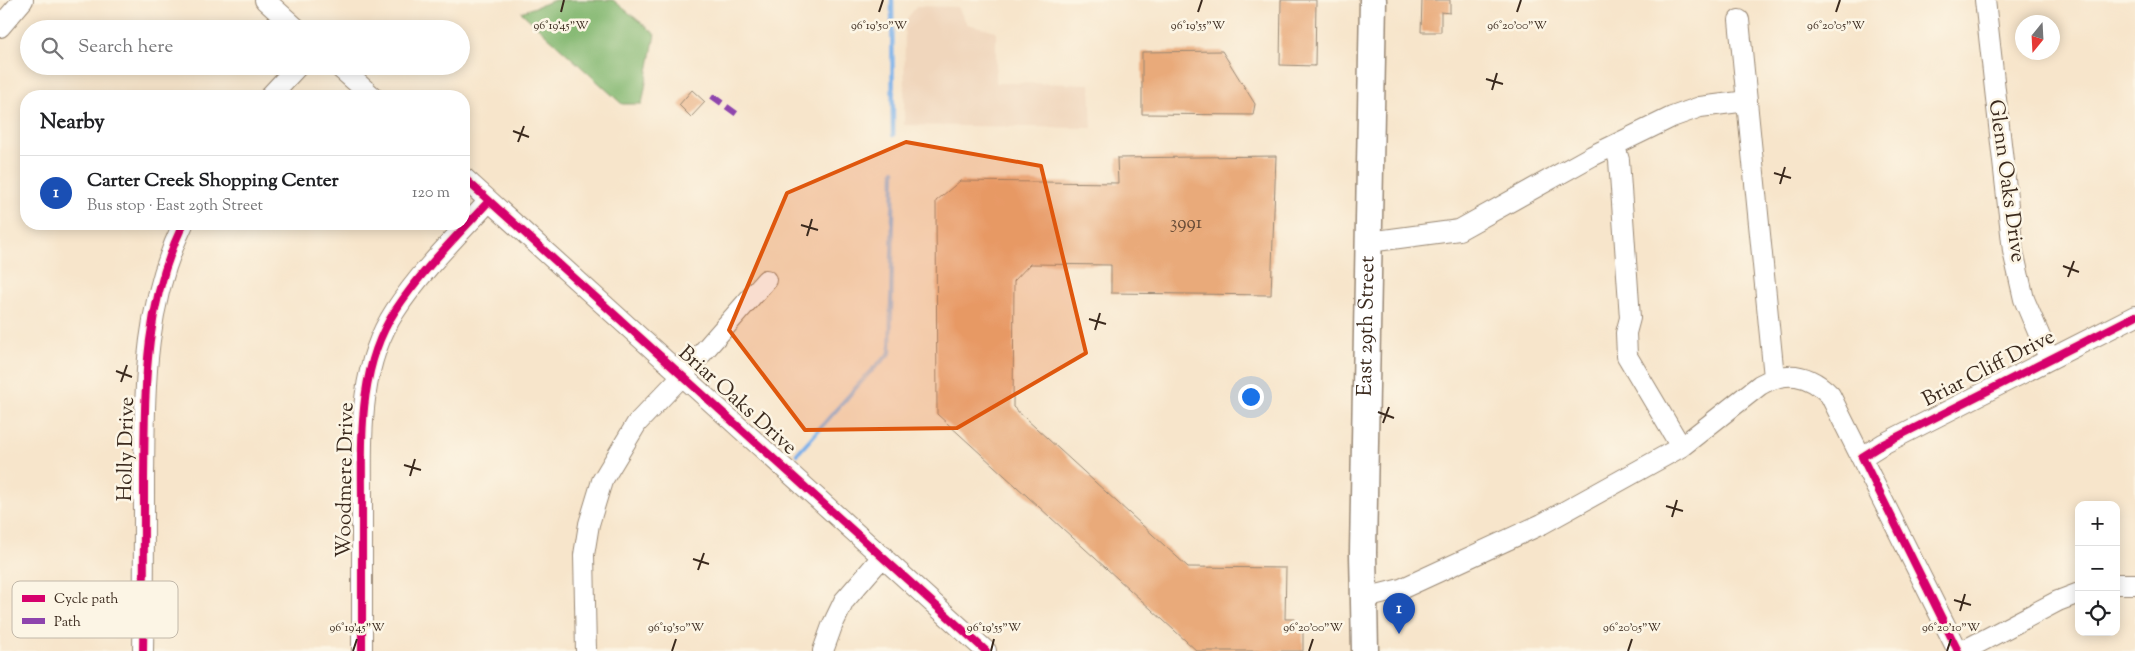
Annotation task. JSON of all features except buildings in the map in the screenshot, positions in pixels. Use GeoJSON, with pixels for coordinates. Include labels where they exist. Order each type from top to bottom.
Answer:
{"type":"FeatureCollection","features":[{"type":"Feature","properties":{"kind":"main road","name":"East 29th Street"},"geometry":{"type":"LineString","coordinates":[[1365,651],[1363,553],[1373,0]]}},
{"type":"Feature","properties":{"kind":"street"},"geometry":{"type":"LineString","coordinates":[[0,27],[23,0]]}},
{"type":"Feature","properties":{"kind":"street"},"geometry":{"type":"LineString","coordinates":[[265,0],[287,20]]}},
{"type":"Feature","properties":{"kind":"street","name":"Glenn Oaks Drive"},"geometry":{"type":"LineString","coordinates":[[1985,0],[2013,251],[2024,298],[2048,358]]}},
{"type":"Feature","properties":{"kind":"street"},"geometry":{"type":"LineString","coordinates":[[1739,20],[1774,377]]}},
{"type":"Feature","properties":{"kind":"street"},"geometry":{"type":"LineString","coordinates":[[276,90],[290,75]]}},
{"type":"Feature","properties":{"kind":"street"},"geometry":{"type":"LineString","coordinates":[[348,75],[365,90]]}},
{"type":"Feature","properties":{"kind":"street"},"geometry":{"type":"LineString","coordinates":[[1369,242],[1459,230],[1576,165],[1686,111],[1747,101]]}},
{"type":"Feature","properties":{"kind":"street"},"geometry":{"type":"LineString","coordinates":[[1615,147],[1619,160],[1630,318],[1626,333],[1627,356],[1680,447]]}},
{"type":"Feature","properties":{"kind":"street","name":"Briar Oaks Drive"},"geometry":{"type":"LineString","coordinates":[[470,184],[986,651]]}},
{"type":"Feature","properties":{"kind":"street","name":"Woodmere Drive"},"geometry":{"type":"LineString","coordinates":[[470,222],[489,201]]}},
{"type":"Feature","properties":{"kind":"street","name":"Holly Drive"},"geometry":{"type":"LineString","coordinates":[[144,581],[145,395],[148,344],[158,290],[181,230]]}},
{"type":"Feature","properties":{"kind":"street","name":"Woodmere Drive"},"geometry":{"type":"LineString","coordinates":[[362,651],[362,422],[368,372],[379,342],[394,312],[417,281],[463,230]]}},
{"type":"Feature","properties":{"kind":"street"},"geometry":{"type":"LineString","coordinates":[[586,651],[584,555],[602,481],[637,423],[683,375],[766,280]]}},
{"type":"Feature","properties":{"kind":"street","name":"Briar Cliff Drive"},"geometry":{"type":"LineString","coordinates":[[1862,457],[1883,444],[2048,358],[2135,316]]}},
{"type":"Feature","properties":{"kind":"street"},"geometry":{"type":"LineString","coordinates":[[1365,598],[1401,589],[1542,524],[1680,447],[1745,396],[1774,377],[1791,375],[1821,386],[1830,395],[1958,651]]}},
{"type":"Feature","properties":{"kind":"street"},"geometry":{"type":"LineString","coordinates":[[823,651],[844,601],[883,556]]}},
{"type":"Feature","properties":{"kind":"street"},"geometry":{"type":"LineString","coordinates":[[2120,584],[2135,584]]}},
{"type":"Feature","properties":{"kind":"street"},"geometry":{"type":"LineString","coordinates":[[1963,651],[2058,601],[2075,595]]}},
{"type":"Feature","properties":{"kind":"street","name":"Holly Drive"},"geometry":{"type":"LineString","coordinates":[[143,638],[143,651]]}},
{"type":"Feature","properties":{"kind":"highlighted area"},"geometry":{"type":"Polygon","coordinates":[[[906,142],[1041,166],[1086,353],[957,428],[805,430],[729,330],[787,193],[906,142]]]}},
{"type":"Feature","properties":{"kind":"shaded area"},"geometry":{"type":"Polygon","coordinates":[[[917,6],[958,7],[967,24],[996,31],[996,83],[1090,84],[1092,128],[904,125],[905,21],[917,6]]]}},
{"type":"Feature","properties":{"kind":"green space"},"geometry":{"type":"Polygon","coordinates":[[[555,0],[613,0],[655,34],[642,104],[622,104],[521,12],[555,0]]]}},
{"type":"Feature","properties":{"kind":"waterway"},"geometry":{"type":"LineString","coordinates":[[892,0],[893,135]]}},
{"type":"Feature","properties":{"kind":"waterway"},"geometry":{"type":"LineString","coordinates":[[797,454],[869,373],[890,353],[894,170]]}},
{"type":"Feature","properties":{"kind":"marked path"},"geometry":{"type":"LineString","coordinates":[[712,96],[741,117]]}},
{"type":"Feature","properties":{"kind":"cycle path"},"geometry":{"type":"LineString","coordinates":[[470,183],[986,651]]}},
{"type":"Feature","properties":{"kind":"cycle path"},"geometry":{"type":"LineString","coordinates":[[470,222],[489,201]]}},
{"type":"Feature","properties":{"kind":"cycle path"},"geometry":{"type":"LineString","coordinates":[[144,581],[145,413],[149,349],[160,287],[180,230]]}},
{"type":"Feature","properties":{"kind":"cycle path"},"geometry":{"type":"LineString","coordinates":[[362,651],[362,431],[368,381],[383,333],[395,311],[416,282],[462,230]]}},
{"type":"Feature","properties":{"kind":"cycle path"},"geometry":{"type":"LineString","coordinates":[[1958,651],[1862,457],[1883,444],[2135,316]]}},
{"type":"Feature","properties":{"kind":"cycle path"},"geometry":{"type":"LineString","coordinates":[[143,638],[143,651]]}},
{"type":"Feature","properties":{"kind":"place","name":"Carter Creek Shopping Center"},"geometry":{"type":"Point","coordinates":[1399,634]}}]}
